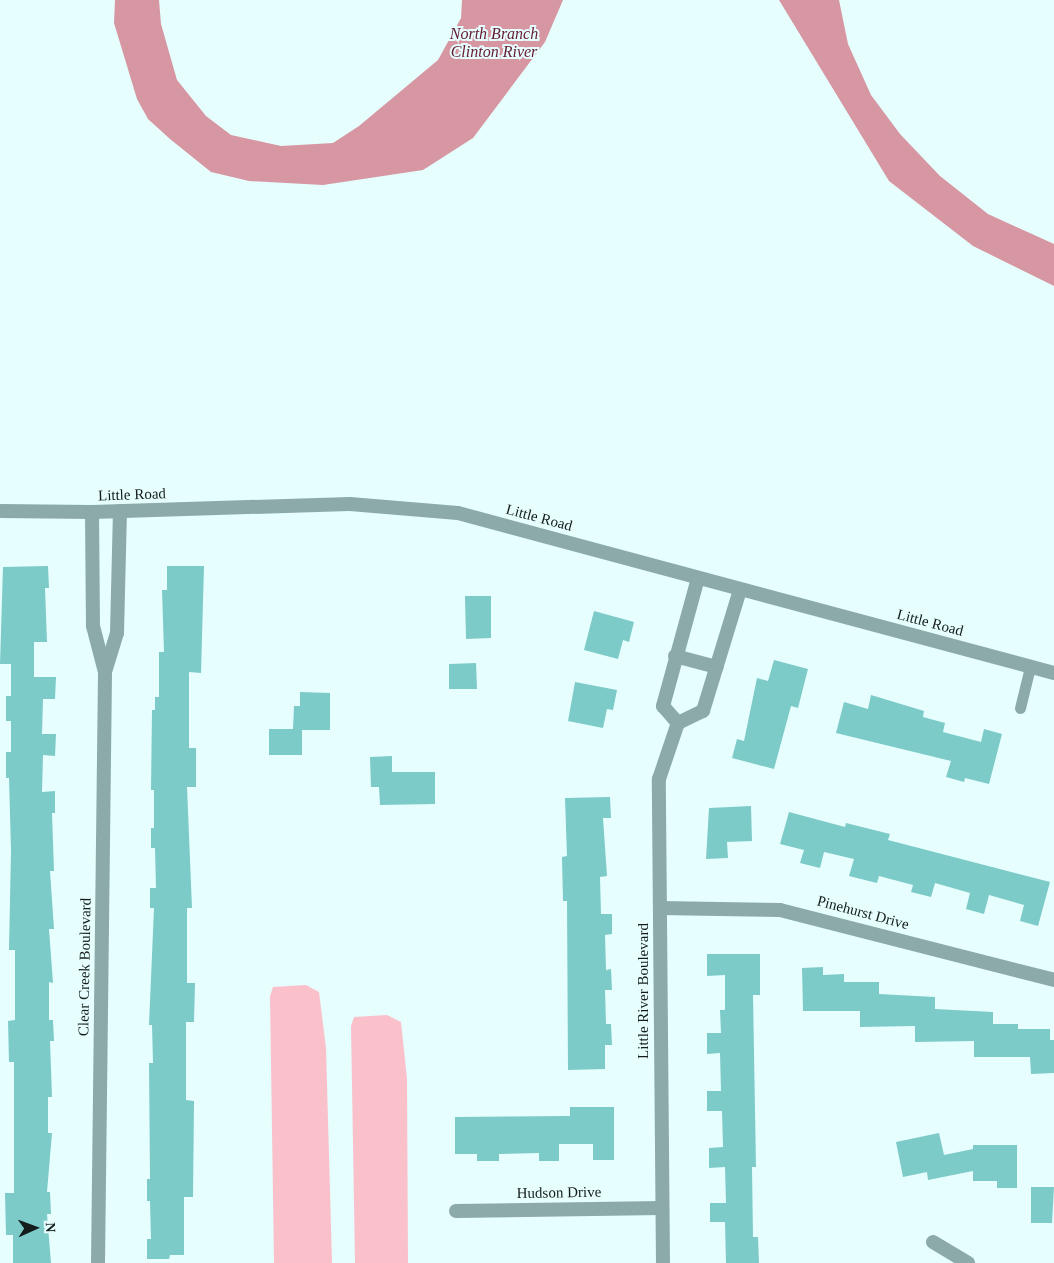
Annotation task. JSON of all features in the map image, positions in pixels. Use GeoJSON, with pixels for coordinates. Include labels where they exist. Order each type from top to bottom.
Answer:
{"type":"FeatureCollection","features":[{"type":"Feature","properties":{"kind":"street","name":"Little Road"},"geometry":{"type":"LineString","coordinates":[[0,511],[92,512],[350,504],[418,508],[478,518],[1054,673]]}},
{"type":"Feature","properties":{"kind":"street","name":"Clear Creek Boulevard"},"geometry":{"type":"LineString","coordinates":[[98,1263],[105,672],[117,633],[120,511]]}},
{"type":"Feature","properties":{"kind":"street","name":"Clear Creek Boulevard"},"geometry":{"type":"LineString","coordinates":[[92,512],[94,639],[105,672]]}},
{"type":"Feature","properties":{"kind":"street"},"geometry":{"type":"LineString","coordinates":[[698,578],[675,656],[663,706],[678,722],[703,710],[740,590]]}},
{"type":"Feature","properties":{"kind":"street"},"geometry":{"type":"LineString","coordinates":[[93,583],[117,583]]}},
{"type":"Feature","properties":{"kind":"street"},"geometry":{"type":"LineString","coordinates":[[675,656],[717,667]]}},
{"type":"Feature","properties":{"kind":"street","name":"Little River Boulevard"},"geometry":{"type":"LineString","coordinates":[[663,1263],[658,778],[678,722]]}},
{"type":"Feature","properties":{"kind":"street","name":"Pinehurst Drive"},"geometry":{"type":"LineString","coordinates":[[660,908],[780,910],[1054,980]]}},
{"type":"Feature","properties":{"kind":"street","name":"Hudson Drive"},"geometry":{"type":"LineString","coordinates":[[456,1211],[662,1208]]}},
{"type":"Feature","properties":{"kind":"street"},"geometry":{"type":"LineString","coordinates":[[933,1242],[968,1263]]}},
{"type":"Feature","properties":{"kind":"lane"},"geometry":{"type":"LineString","coordinates":[[1020,708],[1030,666]]}},
{"type":"Feature","properties":{"kind":"shaded area"},"geometry":{"type":"Polygon","coordinates":[[[306,985],[319,992],[326,1048],[332,1263],[274,1263],[270,996],[273,987],[306,985]]]}},
{"type":"Feature","properties":{"kind":"shaded area"},"geometry":{"type":"Polygon","coordinates":[[[387,1015],[401,1022],[407,1079],[408,1263],[355,1263],[351,1026],[354,1017],[387,1015]]]}},
{"type":"Feature","properties":{"kind":"water","name":"North Branch Clinton River"},"geometry":{"type":"Polygon","coordinates":[[[115,0],[159,0],[161,24],[177,80],[206,116],[231,135],[281,146],[333,143],[359,126],[438,60],[461,18],[462,0],[563,0],[545,42],[473,138],[423,170],[323,185],[249,181],[211,172],[170,139],[148,119],[137,99],[114,23],[115,0]]]}},
{"type":"Feature","properties":{"kind":"water"},"geometry":{"type":"Polygon","coordinates":[[[779,0],[839,0],[848,44],[871,95],[900,134],[940,176],[988,214],[1054,244],[1054,286],[973,246],[889,181],[779,0]]]}},
{"type":"Feature","properties":{"kind":"building"},"geometry":{"type":"Polygon","coordinates":[[[48,566],[49,588],[45,588],[47,642],[34,642],[34,677],[56,677],[55,699],[43,699],[42,734],[56,734],[55,756],[43,755],[42,792],[55,791],[55,813],[52,813],[54,871],[50,871],[54,929],[49,929],[53,983],[49,982],[49,1020],[53,1020],[54,1041],[50,1041],[52,1097],[48,1097],[48,1133],[52,1133],[47,1192],[50,1192],[51,1214],[47,1214],[51,1263],[13,1263],[13,1235],[6,1235],[5,1193],[14,1193],[14,1062],[9,1062],[8,1021],[15,1020],[15,950],[9,950],[11,850],[9,778],[6,778],[6,752],[11,752],[11,721],[6,721],[6,696],[11,696],[11,664],[0,664],[3,567],[48,566]]]}},
{"type":"Feature","properties":{"kind":"building"},"geometry":{"type":"Polygon","coordinates":[[[167,566],[204,566],[201,673],[189,672],[189,748],[196,748],[196,787],[187,787],[192,908],[187,908],[187,983],[195,983],[194,1022],[186,1022],[186,1100],[194,1101],[193,1197],[184,1197],[184,1255],[170,1255],[169,1259],[147,1259],[147,1239],[151,1239],[150,1201],[147,1201],[147,1179],[150,1179],[149,1063],[153,1063],[152,1025],[149,1025],[154,908],[150,908],[150,888],[156,888],[155,848],[151,848],[151,828],[154,828],[154,790],[151,790],[152,710],[155,710],[155,697],[159,697],[159,652],[164,652],[162,590],[167,590],[167,566]]]}},
{"type":"Feature","properties":{"kind":"building"},"geometry":{"type":"Polygon","coordinates":[[[465,596],[491,596],[491,638],[466,639],[465,596]]]}},
{"type":"Feature","properties":{"kind":"building"},"geometry":{"type":"Polygon","coordinates":[[[594,611],[634,622],[629,642],[623,640],[618,659],[584,650],[594,611]]]}},
{"type":"Feature","properties":{"kind":"building"},"geometry":{"type":"Polygon","coordinates":[[[774,660],[808,669],[798,708],[791,706],[774,769],[732,758],[737,739],[744,741],[757,678],[768,681],[774,660]]]}},
{"type":"Feature","properties":{"kind":"building"},"geometry":{"type":"Polygon","coordinates":[[[476,663],[477,689],[449,689],[449,664],[476,663]]]}},
{"type":"Feature","properties":{"kind":"building"},"geometry":{"type":"Polygon","coordinates":[[[575,682],[617,690],[613,710],[607,709],[603,728],[568,721],[575,682]]]}},
{"type":"Feature","properties":{"kind":"building"},"geometry":{"type":"Polygon","coordinates":[[[300,692],[330,693],[330,730],[302,730],[302,755],[269,755],[269,729],[293,729],[294,706],[300,706],[300,692]]]}},
{"type":"Feature","properties":{"kind":"building"},"geometry":{"type":"Polygon","coordinates":[[[871,695],[924,711],[923,717],[945,723],[943,732],[981,742],[984,729],[1002,734],[989,784],[965,778],[964,782],[946,777],[951,761],[836,733],[844,702],[868,709],[871,695]]]}},
{"type":"Feature","properties":{"kind":"building"},"geometry":{"type":"Polygon","coordinates":[[[392,756],[392,772],[435,772],[435,804],[380,805],[379,787],[371,787],[370,757],[392,756]]]}},
{"type":"Feature","properties":{"kind":"building"},"geometry":{"type":"Polygon","coordinates":[[[610,797],[611,818],[603,818],[607,876],[600,877],[601,914],[612,914],[612,934],[605,935],[606,970],[611,969],[612,990],[605,990],[606,1024],[611,1024],[612,1045],[605,1045],[605,1069],[568,1070],[567,901],[563,901],[562,857],[567,856],[565,798],[610,797]]]}},
{"type":"Feature","properties":{"kind":"building"},"geometry":{"type":"Polygon","coordinates":[[[751,806],[752,841],[727,842],[728,858],[706,859],[709,808],[751,806]]]}},
{"type":"Feature","properties":{"kind":"building"},"geometry":{"type":"Polygon","coordinates":[[[789,812],[845,827],[846,823],[890,834],[888,840],[1050,882],[1038,926],[1020,921],[1024,905],[989,895],[984,914],[966,909],[970,893],[935,883],[931,897],[911,892],[913,885],[879,876],[877,883],[849,876],[854,859],[824,852],[820,868],[800,863],[804,850],[780,844],[789,812]]]}},
{"type":"Feature","properties":{"kind":"building"},"geometry":{"type":"Polygon","coordinates":[[[707,954],[760,954],[760,995],[753,995],[756,1167],[752,1167],[753,1237],[758,1237],[759,1263],[726,1263],[725,1222],[710,1222],[710,1203],[726,1203],[725,1167],[709,1168],[709,1148],[723,1147],[722,1111],[707,1111],[707,1091],[721,1091],[720,1053],[707,1054],[707,1033],[721,1033],[720,1010],[725,1010],[725,975],[707,976],[707,954]]]}},
{"type":"Feature","properties":{"kind":"building"},"geometry":{"type":"Polygon","coordinates":[[[823,967],[823,975],[844,974],[844,982],[879,982],[879,994],[935,997],[935,1009],[993,1012],[993,1024],[1018,1024],[1018,1029],[1050,1029],[1050,1040],[1054,1040],[1054,1073],[1031,1074],[1030,1057],[974,1057],[974,1041],[915,1042],[915,1026],[860,1027],[860,1011],[803,1011],[802,968],[823,967]]]}},
{"type":"Feature","properties":{"kind":"building"},"geometry":{"type":"Polygon","coordinates":[[[570,1107],[614,1107],[614,1160],[593,1160],[593,1144],[559,1144],[559,1161],[539,1161],[539,1153],[499,1154],[499,1161],[477,1161],[477,1154],[455,1154],[455,1117],[570,1116],[570,1107]]]}},
{"type":"Feature","properties":{"kind":"building"},"geometry":{"type":"Polygon","coordinates":[[[939,1133],[944,1155],[973,1149],[973,1145],[1017,1145],[1017,1188],[997,1188],[997,1181],[973,1181],[973,1171],[928,1180],[927,1172],[903,1177],[896,1142],[939,1133]]]}},
{"type":"Feature","properties":{"kind":"building"},"geometry":{"type":"Polygon","coordinates":[[[1031,1187],[1054,1187],[1052,1223],[1031,1223],[1031,1187]]]}}]}
